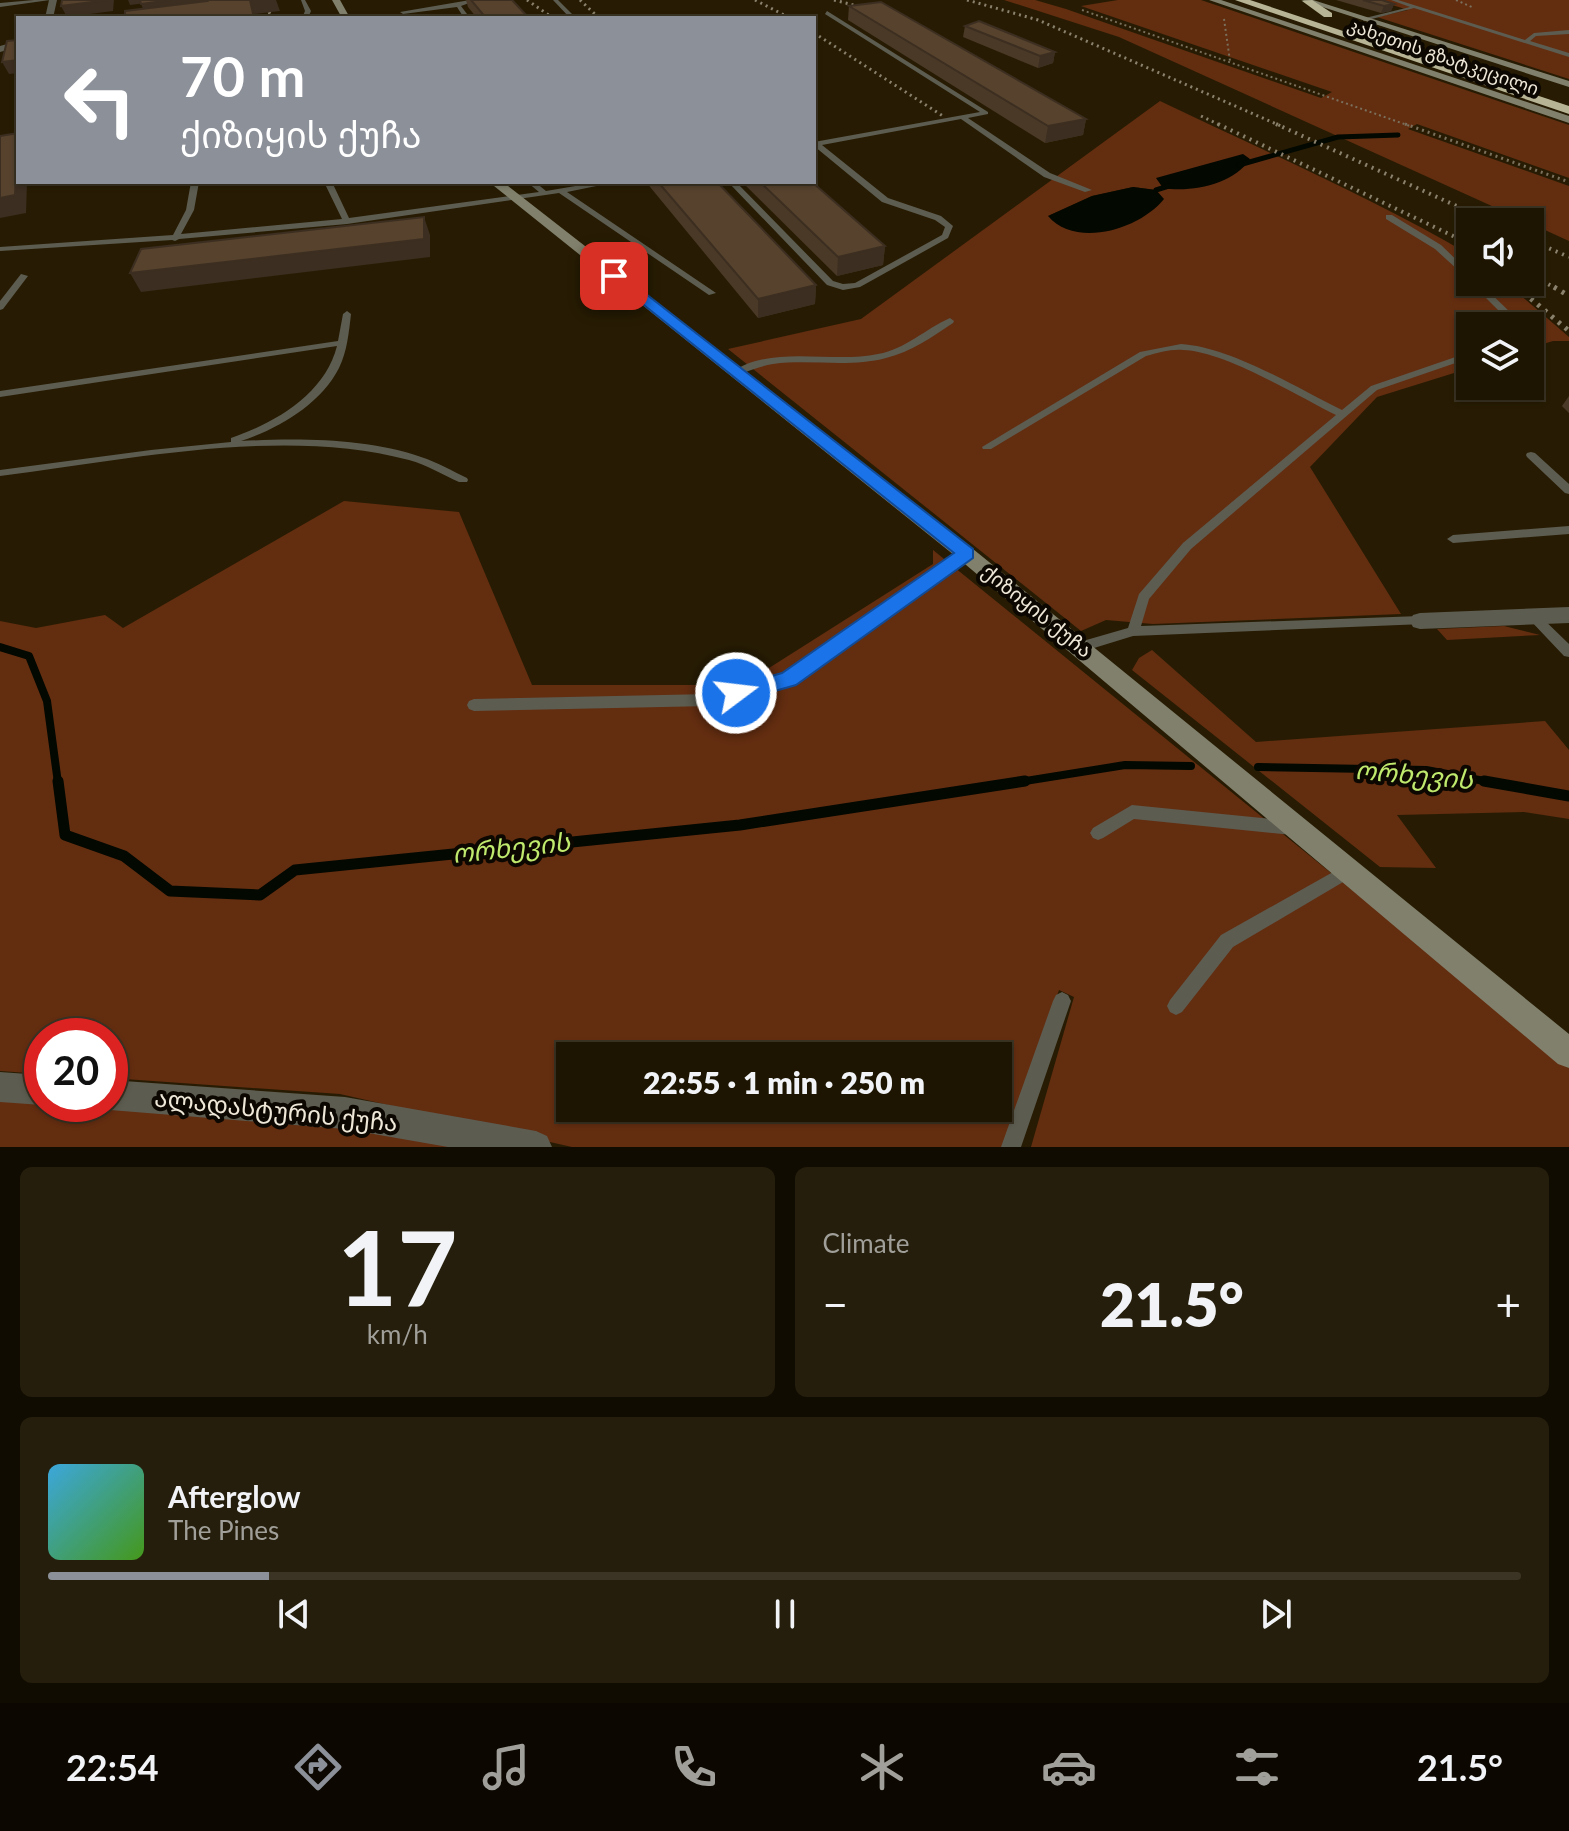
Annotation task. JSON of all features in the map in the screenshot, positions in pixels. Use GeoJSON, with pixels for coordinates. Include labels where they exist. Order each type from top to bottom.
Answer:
{"type":"FeatureCollection","features":[{"type":"Feature","properties":{"kind":"highway","name":"კახეთის გზატკეცილი"},"geometry":{"type":"LineString","coordinates":[[1240,0],[1569,110]]}},
{"type":"Feature","properties":{"kind":"highway","name":"კახეთის გზატკეცილი"},"geometry":{"type":"LineString","coordinates":[[1277,0],[1569,96]]}},
{"type":"Feature","properties":{"kind":"highway"},"geometry":{"type":"LineString","coordinates":[[1306,0],[1328,15]]}},
{"type":"Feature","properties":{"kind":"street","name":"კახეთის გზატკეცილი"},"geometry":{"type":"LineString","coordinates":[[1213,0],[1569,120]]}},
{"type":"Feature","properties":{"kind":"street","name":"კახეთის გზატკეცილი"},"geometry":{"type":"LineString","coordinates":[[1306,0],[1569,84]]}},
{"type":"Feature","properties":{"kind":"street","name":"ქიზიყის ქუჩა"},"geometry":{"type":"LineString","coordinates":[[498,184],[1081,647],[1569,1053]]}},
{"type":"Feature","properties":{"kind":"street"},"geometry":{"type":"LineString","coordinates":[[1420,621],[1569,615]]}},
{"type":"Feature","properties":{"kind":"street"},"geometry":{"type":"LineString","coordinates":[[0,1087],[24,1089]]}},
{"type":"Feature","properties":{"kind":"street","name":"ალადასტურის ქუჩა"},"geometry":{"type":"LineString","coordinates":[[128,1096],[345,1113],[537,1147]]}},
{"type":"Feature","properties":{"kind":"lane"},"geometry":{"type":"LineString","coordinates":[[0,5],[51,0]]}},
{"type":"Feature","properties":{"kind":"lane"},"geometry":{"type":"LineString","coordinates":[[403,12],[475,0]]}},
{"type":"Feature","properties":{"kind":"lane"},"geometry":{"type":"LineString","coordinates":[[555,0],[571,16]]}},
{"type":"Feature","properties":{"kind":"lane"},"geometry":{"type":"LineString","coordinates":[[1393,0],[1569,55]]}},
{"type":"Feature","properties":{"kind":"lane"},"geometry":{"type":"LineString","coordinates":[[458,5],[466,16]]}},
{"type":"Feature","properties":{"kind":"lane"},"geometry":{"type":"LineString","coordinates":[[1364,19],[1415,7]]}},
{"type":"Feature","properties":{"kind":"lane"},"geometry":{"type":"LineString","coordinates":[[816,144],[986,113],[827,13]]}},
{"type":"Feature","properties":{"kind":"lane"},"geometry":{"type":"LineString","coordinates":[[1527,41],[1534,35],[1569,32]]}},
{"type":"Feature","properties":{"kind":"lane"},"geometry":{"type":"LineString","coordinates":[[962,117],[1047,175],[1088,190]]}},
{"type":"Feature","properties":{"kind":"lane"},"geometry":{"type":"LineString","coordinates":[[734,184],[830,283],[843,287],[857,285],[945,236],[949,226],[938,218],[885,200],[816,144]]}},
{"type":"Feature","properties":{"kind":"lane"},"geometry":{"type":"LineString","coordinates":[[175,239],[190,210],[195,184]]}},
{"type":"Feature","properties":{"kind":"lane"},"geometry":{"type":"LineString","coordinates":[[329,184],[347,222]]}},
{"type":"Feature","properties":{"kind":"lane"},"geometry":{"type":"LineString","coordinates":[[533,184],[544,193]]}},
{"type":"Feature","properties":{"kind":"lane"},"geometry":{"type":"LineString","coordinates":[[0,249],[175,239],[427,214],[514,196],[601,184]]}},
{"type":"Feature","properties":{"kind":"lane"},"geometry":{"type":"LineString","coordinates":[[561,191],[712,293]]}},
{"type":"Feature","properties":{"kind":"lane"},"geometry":{"type":"LineString","coordinates":[[1389,217],[1438,247],[1456,264]]}},
{"type":"Feature","properties":{"kind":"lane"},"geometry":{"type":"LineString","coordinates":[[0,307],[24,276]]}},
{"type":"Feature","properties":{"kind":"lane"},"geometry":{"type":"LineString","coordinates":[[1488,296],[1505,312]]}},
{"type":"Feature","properties":{"kind":"lane"},"geometry":{"type":"LineString","coordinates":[[204,449],[250,436],[304,402],[332,372],[342,343],[347,314]]}},
{"type":"Feature","properties":{"kind":"lane"},"geometry":{"type":"LineString","coordinates":[[737,372],[762,360],[882,356],[915,344],[950,321]]}},
{"type":"Feature","properties":{"kind":"lane"},"geometry":{"type":"LineString","coordinates":[[0,394],[342,343]]}},
{"type":"Feature","properties":{"kind":"lane"},"geometry":{"type":"LineString","coordinates":[[987,447],[1143,354],[1186,347],[1211,353],[1343,414]]}},
{"type":"Feature","properties":{"kind":"lane"},"geometry":{"type":"LineString","coordinates":[[1133,631],[1143,597],[1187,546],[1343,414],[1374,388],[1456,360]]}},
{"type":"Feature","properties":{"kind":"lane"},"geometry":{"type":"LineString","coordinates":[[0,473],[276,441],[348,445],[409,456],[463,480]]}},
{"type":"Feature","properties":{"kind":"lane"},"geometry":{"type":"LineString","coordinates":[[1531,455],[1569,490]]}},
{"type":"Feature","properties":{"kind":"lane"},"geometry":{"type":"LineString","coordinates":[[1453,539],[1569,530]]}},
{"type":"Feature","properties":{"kind":"lane"},"geometry":{"type":"LineString","coordinates":[[474,705],[710,700],[788,680],[966,554]]}},
{"type":"Feature","properties":{"kind":"lane"},"geometry":{"type":"LineString","coordinates":[[1533,616],[1569,652]]}},
{"type":"Feature","properties":{"kind":"lane"},"geometry":{"type":"LineString","coordinates":[[1081,647],[1133,631],[1420,621]]}},
{"type":"Feature","properties":{"kind":"lane"},"geometry":{"type":"LineString","coordinates":[[1098,833],[1132,812],[1299,828]]}},
{"type":"Feature","properties":{"kind":"lane"},"geometry":{"type":"LineString","coordinates":[[1176,1006],[1227,941],[1349,870]]}},
{"type":"Feature","properties":{"kind":"lane"},"geometry":{"type":"LineString","coordinates":[[1011,1147],[1062,1001]]}},
{"type":"Feature","properties":{"kind":"path"},"geometry":{"type":"LineString","coordinates":[[1082,10],[1569,182]]}},
{"type":"Feature","properties":{"kind":"path"},"geometry":{"type":"LineString","coordinates":[[1223,11],[1230,61]]}},
{"type":"Feature","properties":{"kind":"shaded area"},"geometry":{"type":"Polygon","coordinates":[[[1004,0],[1035,0],[1066,9],[1321,98],[1332,92],[1081,6],[1118,0],[1201,0],[1569,125],[1569,178],[1417,124],[1408,129],[1569,186],[1569,241],[1544,230],[1544,208],[1496,208],[1119,37],[1004,0]]]}},
{"type":"Feature","properties":{"kind":"shaded area"},"geometry":{"type":"Polygon","coordinates":[[[1377,0],[1569,0],[1569,79],[1377,17],[1408,10],[1377,0]]]}},
{"type":"Feature","properties":{"kind":"shaded area"},"geometry":{"type":"Polygon","coordinates":[[[1160,101],[1356,194],[1456,247],[1456,296],[1521,296],[1540,312],[1456,312],[1456,372],[1377,397],[1310,467],[1401,614],[1153,624],[1106,620],[1081,631],[728,349],[861,319],[1160,101]],[[1133,187],[1092,196],[1048,216],[1156,190],[1133,187]]]}},
{"type":"Feature","properties":{"kind":"shaded area"},"geometry":{"type":"Polygon","coordinates":[[[1243,154],[1250,159],[1243,168],[1211,185],[1186,189],[1163,188],[1156,178],[1243,154]]]}},
{"type":"Feature","properties":{"kind":"shaded area"},"geometry":{"type":"Polygon","coordinates":[[[1133,187],[1156,190],[1164,199],[1140,219],[1124,226],[1091,233],[1075,231],[1060,226],[1048,216],[1092,196],[1133,187]]]}},
{"type":"Feature","properties":{"kind":"shaded area"},"geometry":{"type":"Polygon","coordinates":[[[1544,316],[1569,337],[1569,341],[1544,344],[1544,316]]]}},
{"type":"Feature","properties":{"kind":"shaded area"},"geometry":{"type":"Polygon","coordinates":[[[344,501],[459,512],[532,685],[706,685],[769,668],[933,564],[933,550],[1569,1066],[1569,1147],[1031,1147],[1074,997],[1059,990],[1012,1119],[1012,1042],[556,1042],[556,1122],[1011,1122],[1002,1147],[572,1147],[340,1094],[128,1079],[128,1018],[24,1018],[24,1073],[0,1071],[0,621],[36,628],[105,615],[123,628],[344,501]]]}},
{"type":"Feature","properties":{"kind":"shaded area"},"geometry":{"type":"Polygon","coordinates":[[[1504,626],[1540,635],[1447,640],[1437,629],[1504,626]]]}},
{"type":"Feature","properties":{"kind":"shaded area"},"geometry":{"type":"Polygon","coordinates":[[[1152,650],[1256,742],[1545,721],[1569,750],[1569,819],[1524,812],[1397,815],[1436,868],[1380,867],[1132,670],[1139,658],[1152,650]]]}},
{"type":"Feature","properties":{"kind":"shaded area"},"geometry":{"type":"Polygon","coordinates":[[[0,1097],[24,1101],[24,1122],[128,1122],[128,1110],[340,1126],[481,1147],[0,1147],[0,1097]]]}},
{"type":"Feature","properties":{"kind":"building"},"geometry":{"type":"Polygon","coordinates":[[[62,0],[108,0],[61,6],[62,0]]]}},
{"type":"Feature","properties":{"kind":"building"},"geometry":{"type":"Polygon","coordinates":[[[140,0],[171,0],[141,4],[140,0]]]}},
{"type":"Feature","properties":{"kind":"building"},"geometry":{"type":"Polygon","coordinates":[[[250,0],[254,16],[125,16],[125,11],[207,1],[250,0]]]}},
{"type":"Feature","properties":{"kind":"building"},"geometry":{"type":"Polygon","coordinates":[[[471,0],[512,0],[527,16],[484,16],[471,0]]]}},
{"type":"Feature","properties":{"kind":"building"},"geometry":{"type":"Polygon","coordinates":[[[1363,0],[1382,0],[1394,4],[1384,6],[1363,0]]]}},
{"type":"Feature","properties":{"kind":"building"},"geometry":{"type":"Polygon","coordinates":[[[881,2],[1086,119],[1048,126],[849,6],[881,2]]]}},
{"type":"Feature","properties":{"kind":"building"},"geometry":{"type":"Polygon","coordinates":[[[979,21],[1055,52],[1040,56],[965,26],[979,21]]]}},
{"type":"Feature","properties":{"kind":"building"},"geometry":{"type":"Polygon","coordinates":[[[16,40],[16,60],[2,62],[7,41],[16,40]]]}},
{"type":"Feature","properties":{"kind":"building"},"geometry":{"type":"Polygon","coordinates":[[[16,133],[15,195],[0,198],[0,136],[16,133]]]}},
{"type":"Feature","properties":{"kind":"building"},"geometry":{"type":"Polygon","coordinates":[[[660,184],[719,184],[816,285],[758,299],[660,184]]]}},
{"type":"Feature","properties":{"kind":"building"},"geometry":{"type":"Polygon","coordinates":[[[762,184],[814,184],[885,246],[838,257],[762,184]]]}},
{"type":"Feature","properties":{"kind":"building"},"geometry":{"type":"Polygon","coordinates":[[[424,217],[424,239],[130,273],[141,249],[424,217]]]}},
{"type":"Feature","properties":{"kind":"waterway"},"geometry":{"type":"LineString","coordinates":[[1239,165],[1338,137],[1398,135]]}},
{"type":"Feature","properties":{"kind":"waterway"},"geometry":{"type":"LineString","coordinates":[[1156,190],[1172,185]]}},
{"type":"Feature","properties":{"kind":"waterway","name":"ორხევის"},"geometry":{"type":"LineString","coordinates":[[0,647],[29,656],[47,701],[58,783]]}},
{"type":"Feature","properties":{"kind":"waterway","name":"ორხევის"},"geometry":{"type":"LineString","coordinates":[[1013,783],[1125,765],[1191,766]]}},
{"type":"Feature","properties":{"kind":"waterway","name":"ორხევის"},"geometry":{"type":"LineString","coordinates":[[1258,767],[1426,770],[1490,782]]}},
{"type":"Feature","properties":{"kind":"waterway","name":"ორხევის"},"geometry":{"type":"LineString","coordinates":[[58,781],[65,835],[124,856],[170,891],[260,895],[295,870],[740,825],[1025,781]]}},
{"type":"Feature","properties":{"kind":"waterway","name":"ორხევის"},"geometry":{"type":"LineString","coordinates":[[1484,781],[1490,782]]}},
{"type":"Feature","properties":{"kind":"waterway","name":"ორხევის"},"geometry":{"type":"LineString","coordinates":[[1490,782],[1569,796]]}},
{"type":"Feature","properties":{"kind":"waterway","name":"ორხევის"},"geometry":{"type":"LineString","coordinates":[[1490,782],[1495,783]]}},
{"type":"Feature","properties":{"kind":"railway"},"geometry":{"type":"LineString","coordinates":[[527,0],[550,16]]}},
{"type":"Feature","properties":{"kind":"railway"},"geometry":{"type":"LineString","coordinates":[[580,0],[597,16]]}},
{"type":"Feature","properties":{"kind":"railway"},"geometry":{"type":"LineString","coordinates":[[755,0],[786,16]]}},
{"type":"Feature","properties":{"kind":"railway"},"geometry":{"type":"LineString","coordinates":[[834,0],[877,11]]}},
{"type":"Feature","properties":{"kind":"railway"},"geometry":{"type":"LineString","coordinates":[[967,0],[1038,20],[1281,126]]}},
{"type":"Feature","properties":{"kind":"railway"},"geometry":{"type":"LineString","coordinates":[[269,12],[271,16]]}},
{"type":"Feature","properties":{"kind":"railway"},"geometry":{"type":"LineString","coordinates":[[816,34],[943,116]]}},
{"type":"Feature","properties":{"kind":"railway"},"geometry":{"type":"LineString","coordinates":[[1201,116],[1222,126]]}},
{"type":"Feature","properties":{"kind":"railway"},"geometry":{"type":"LineString","coordinates":[[1218,124],[1456,237]]}},
{"type":"Feature","properties":{"kind":"railway"},"geometry":{"type":"LineString","coordinates":[[1276,124],[1461,208]]}},
{"type":"Feature","properties":{"kind":"railway"},"geometry":{"type":"LineString","coordinates":[[1544,246],[1569,257]]}},
{"type":"Feature","properties":{"kind":"railway"},"geometry":{"type":"LineString","coordinates":[[1544,282],[1557,289]]}},
{"type":"Feature","properties":{"kind":"railway"},"geometry":{"type":"LineString","coordinates":[[1554,287],[1569,296]]}},
{"type":"Feature","properties":{"kind":"railway"},"geometry":{"type":"LineString","coordinates":[[1528,296],[1569,331]]}},
{"type":"Feature","properties":{"kind":"route"},"geometry":{"type":"LineString","coordinates":[[614,276],[966,554],[788,680],[736,693]]}}]}
